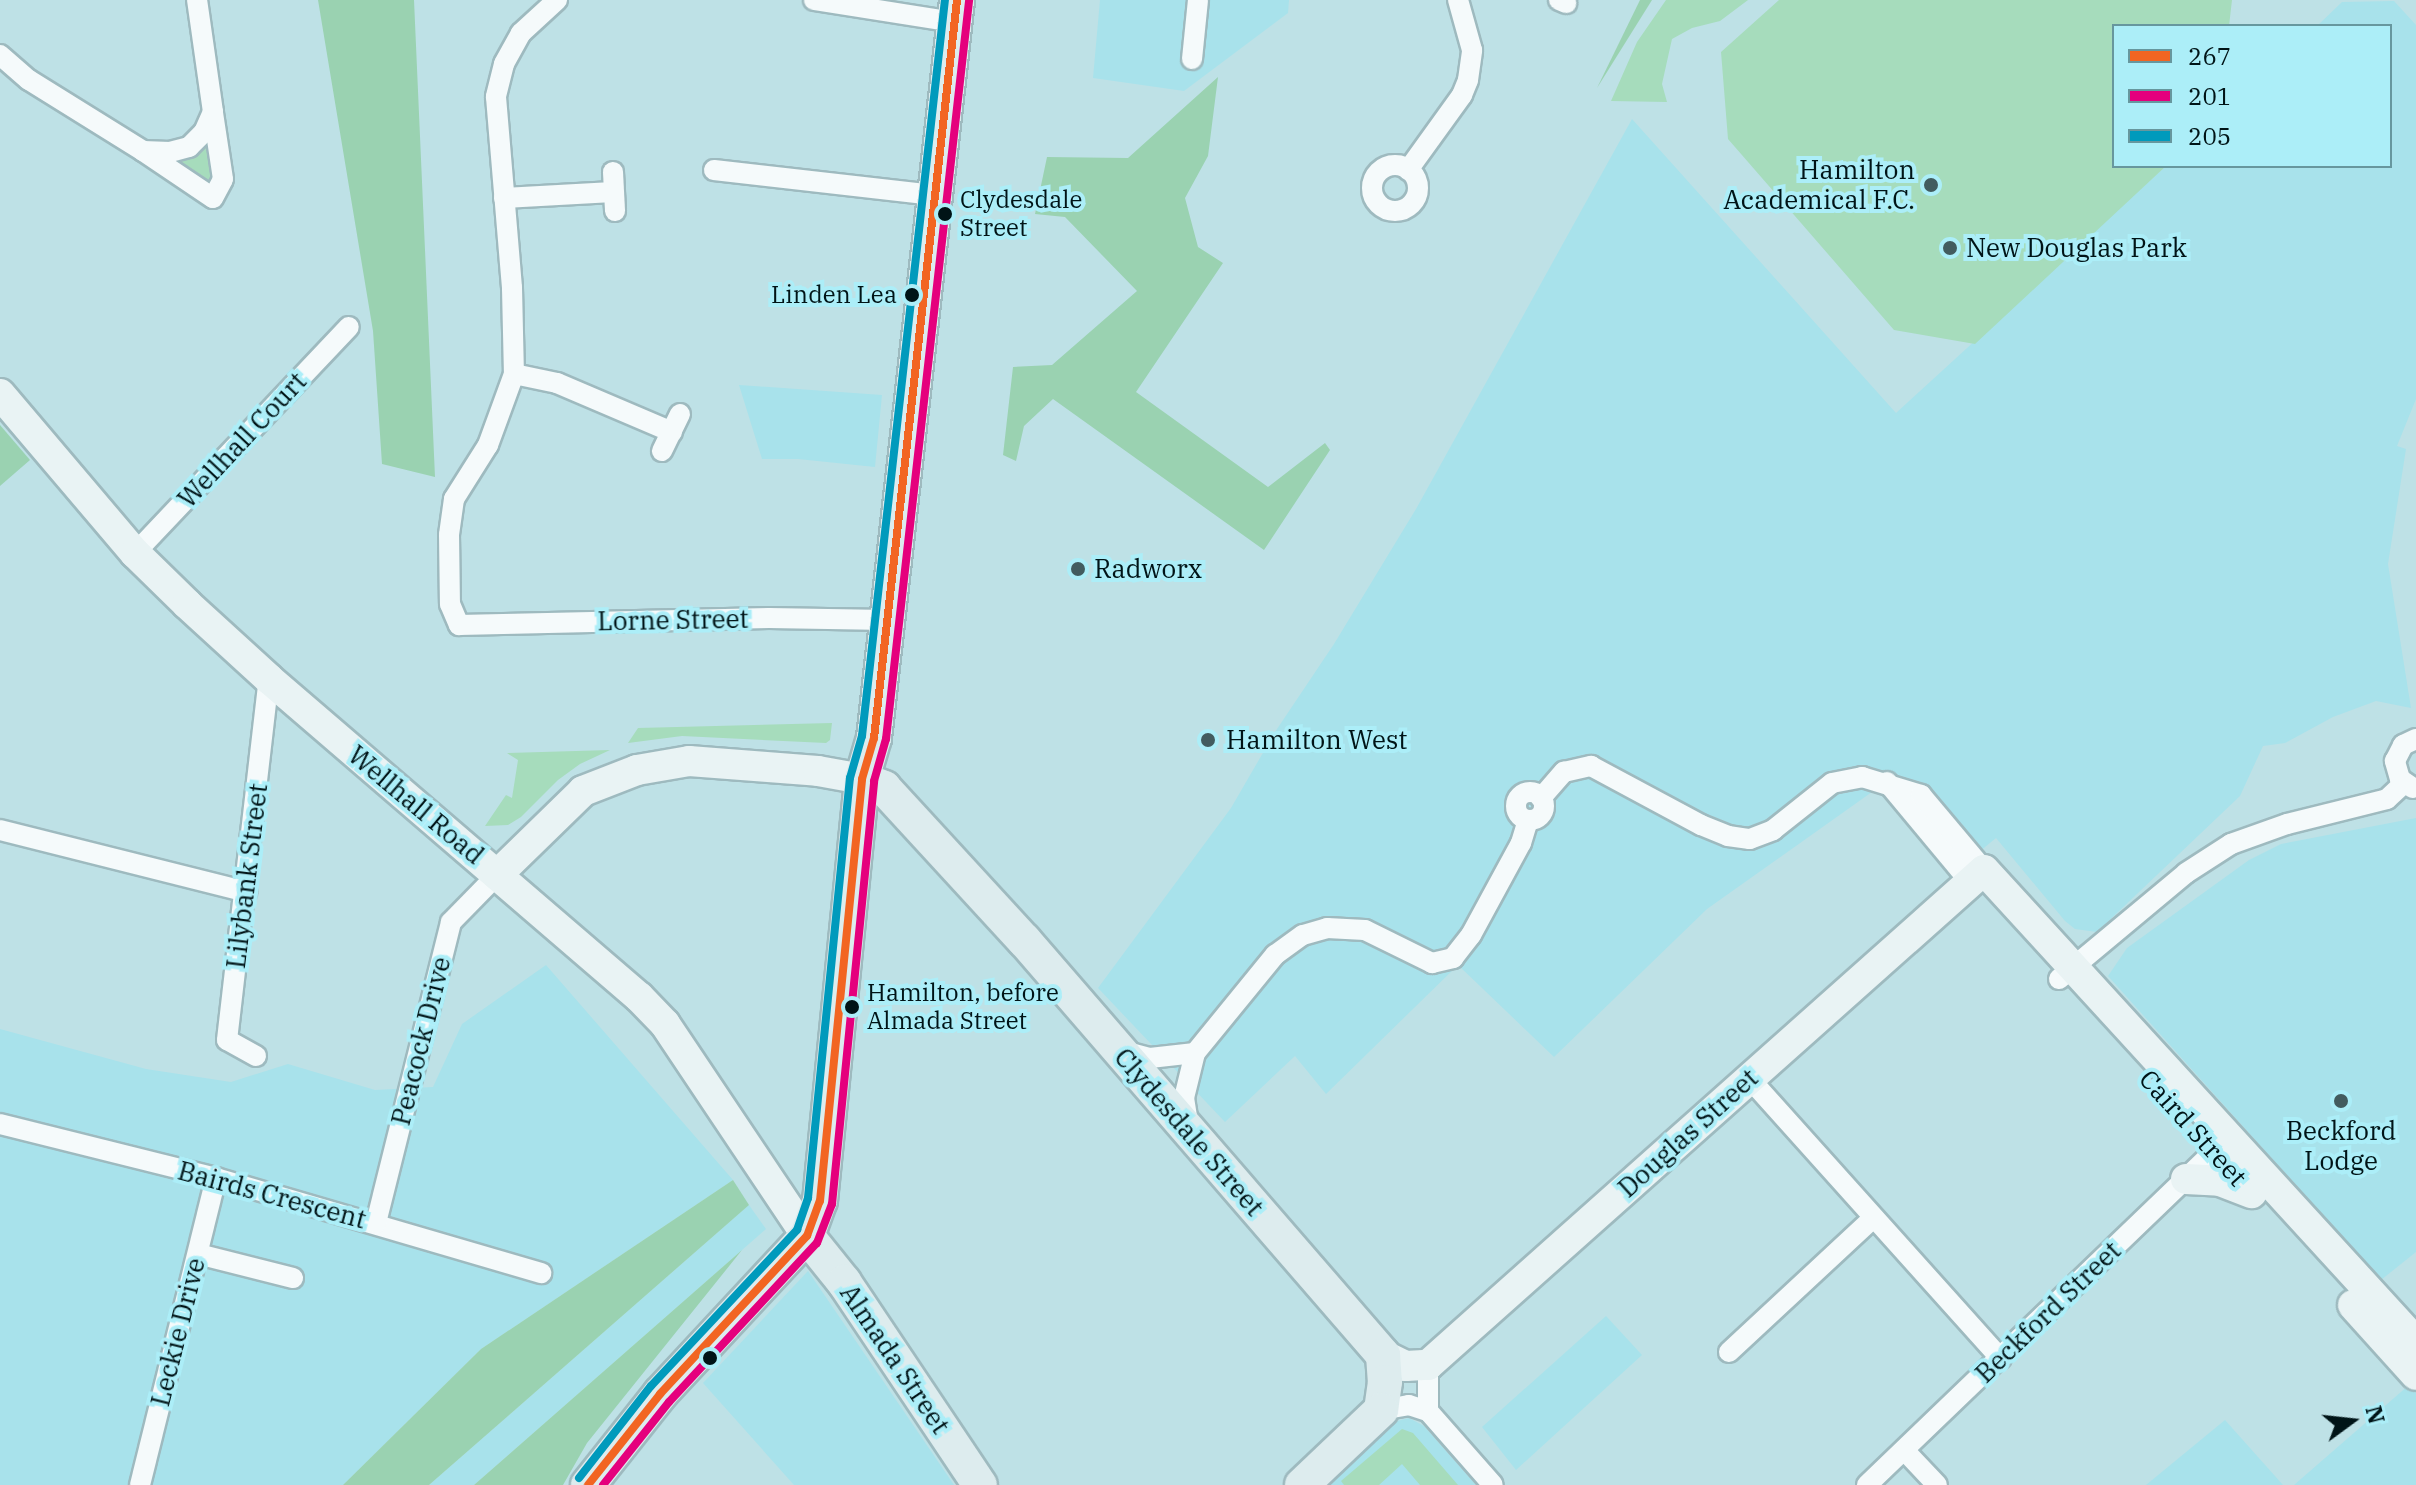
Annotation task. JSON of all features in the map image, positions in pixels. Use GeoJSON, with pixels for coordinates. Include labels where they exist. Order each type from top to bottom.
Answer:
{"type":"FeatureCollection","features":[{"type":"Feature","properties":{"kind":"main road"},"geometry":{"type":"LineString","coordinates":[[588,1485],[660,1394],[807,1236],[820,1201],[832,1109],[862,779],[874,738],[932,195],[956,11]]}},
{"type":"Feature","properties":{"kind":"main road","name":"Clydesdale Street"},"geometry":{"type":"LineString","coordinates":[[874,738],[926,833]]}},
{"type":"Feature","properties":{"kind":"main road","name":"Clydesdale Street"},"geometry":{"type":"LineString","coordinates":[[862,779],[884,788],[1054,974],[1383,1355]]}},
{"type":"Feature","properties":{"kind":"main road","name":"Almada Street"},"geometry":{"type":"LineString","coordinates":[[807,1236],[844,1282],[980,1485]]}},
{"type":"Feature","properties":{"kind":"main road"},"geometry":{"type":"LineString","coordinates":[[1302,1485],[1381,1410],[1385,1382],[1383,1355]]}},
{"type":"Feature","properties":{"kind":"street"},"geometry":{"type":"LineString","coordinates":[[0,55],[29,80],[213,198],[223,179],[197,0]]}},
{"type":"Feature","properties":{"kind":"street"},"geometry":{"type":"LineString","coordinates":[[557,0],[521,33],[504,64],[496,97],[514,374],[557,383],[676,423],[662,451]]}},
{"type":"Feature","properties":{"kind":"street"},"geometry":{"type":"LineString","coordinates":[[814,0],[956,11]]}},
{"type":"Feature","properties":{"kind":"street"},"geometry":{"type":"LineString","coordinates":[[1192,59],[1198,0]]}},
{"type":"Feature","properties":{"kind":"street"},"geometry":{"type":"LineString","coordinates":[[1408,170],[1462,95],[1468,80],[1472,50],[1460,1]]}},
{"type":"Feature","properties":{"kind":"street"},"geometry":{"type":"LineString","coordinates":[[143,151],[170,152],[189,147],[204,132],[213,112]]}},
{"type":"Feature","properties":{"kind":"street"},"geometry":{"type":"LineString","coordinates":[[714,170],[932,195]]}},
{"type":"Feature","properties":{"kind":"street"},"geometry":{"type":"LineString","coordinates":[[504,198],[614,192]]}},
{"type":"Feature","properties":{"kind":"street","name":"Wellhall Court"},"geometry":{"type":"LineString","coordinates":[[135,553],[349,327]]}},
{"type":"Feature","properties":{"kind":"street","name":"Lorne Street"},"geometry":{"type":"LineString","coordinates":[[514,374],[488,445],[454,499],[449,535],[450,604],[459,625],[769,618],[887,620]]}},
{"type":"Feature","properties":{"kind":"street","name":"Wellhall Road"},"geometry":{"type":"LineString","coordinates":[[0,394],[135,553],[269,679],[588,950],[665,1024],[807,1236]]}},
{"type":"Feature","properties":{"kind":"street","name":"Lilybank Street"},"geometry":{"type":"LineString","coordinates":[[256,1056],[227,1040],[269,679]]}},
{"type":"Feature","properties":{"kind":"street"},"geometry":{"type":"LineString","coordinates":[[2066,973],[2186,873],[2231,844],[2287,824],[2387,799],[2410,786],[2397,773],[2396,755],[2403,745],[2416,739]]}},
{"type":"Feature","properties":{"kind":"street"},"geometry":{"type":"LineString","coordinates":[[497,875],[583,791],[637,770],[689,761],[818,771],[862,779]]}},
{"type":"Feature","properties":{"kind":"street"},"geometry":{"type":"LineString","coordinates":[[1192,1136],[1184,1098],[1195,1053],[1275,955],[1303,935],[1343,926],[1365,930],[1432,963],[1453,958],[1471,935],[1521,843],[1528,820],[1541,815],[1541,798],[1564,772],[1591,766],[1701,825],[1728,836],[1750,839],[1773,830],[1832,783],[1862,777],[1887,782],[1977,876]]}},
{"type":"Feature","properties":{"kind":"street"},"geometry":{"type":"LineString","coordinates":[[0,830],[246,892]]}},
{"type":"Feature","properties":{"kind":"street","name":"Peacock Drive"},"geometry":{"type":"LineString","coordinates":[[376,1223],[451,922],[497,875]]}},
{"type":"Feature","properties":{"kind":"street","name":"Caird Street"},"geometry":{"type":"LineString","coordinates":[[1977,876],[2221,1145],[2416,1342]]}},
{"type":"Feature","properties":{"kind":"street","name":"Douglas Street"},"geometry":{"type":"LineString","coordinates":[[1428,1365],[1977,876]]}},
{"type":"Feature","properties":{"kind":"street"},"geometry":{"type":"LineString","coordinates":[[1116,1048],[1150,1058],[1195,1053]]}},
{"type":"Feature","properties":{"kind":"street"},"geometry":{"type":"LineString","coordinates":[[1749,1078],[1872,1219],[2001,1359]]}},
{"type":"Feature","properties":{"kind":"street","name":"Bairds Crescent"},"geometry":{"type":"LineString","coordinates":[[0,1124],[216,1178],[305,1207],[376,1223],[541,1273]]}},
{"type":"Feature","properties":{"kind":"street","name":"Caird Street"},"geometry":{"type":"LineString","coordinates":[[2221,1145],[2252,1193],[2416,1375]]}},
{"type":"Feature","properties":{"kind":"street","name":"Beckford Street"},"geometry":{"type":"LineString","coordinates":[[1867,1485],[2221,1145]]}},
{"type":"Feature","properties":{"kind":"street","name":"Leckie Drive"},"geometry":{"type":"LineString","coordinates":[[140,1485],[216,1178]]}},
{"type":"Feature","properties":{"kind":"street"},"geometry":{"type":"LineString","coordinates":[[2186,1179],[2220,1181],[2252,1193]]}},
{"type":"Feature","properties":{"kind":"street"},"geometry":{"type":"LineString","coordinates":[[1729,1352],[1872,1219]]}},
{"type":"Feature","properties":{"kind":"street"},"geometry":{"type":"LineString","coordinates":[[198,1254],[293,1278]]}},
{"type":"Feature","properties":{"kind":"street"},"geometry":{"type":"LineString","coordinates":[[1383,1355],[1406,1366],[1428,1365],[1428,1411]]}},
{"type":"Feature","properties":{"kind":"street"},"geometry":{"type":"LineString","coordinates":[[1381,1410],[1409,1405],[1428,1411],[1493,1485]]}},
{"type":"Feature","properties":{"kind":"street"},"geometry":{"type":"LineString","coordinates":[[1904,1450],[1937,1485]]}},
{"type":"Feature","properties":{"kind":"shaded area"},"geometry":{"type":"Polygon","coordinates":[[[1100,0],[1289,0],[1288,13],[1184,91],[1093,78],[1100,0]]]}},
{"type":"Feature","properties":{"kind":"shaded area"},"geometry":{"type":"Polygon","coordinates":[[[2394,1],[2416,25],[2416,399],[2397,446],[2406,449],[2388,564],[2411,708],[2376,701],[2333,717],[2285,743],[2263,746],[2240,796],[2097,932],[2075,929],[2065,921],[1996,838],[1952,874],[1886,782],[1707,909],[1554,1057],[1458,965],[1326,1094],[1295,1056],[1225,1122],[1098,988],[1231,808],[1275,732],[1334,644],[1416,509],[1632,119],[1896,413],[2164,168],[2392,168],[2392,24],[2319,24],[2342,2],[2394,1]]]}},
{"type":"Feature","properties":{"kind":"shaded area"},"geometry":{"type":"Polygon","coordinates":[[[739,385],[882,395],[875,467],[798,459],[762,459],[739,385]]]}},
{"type":"Feature","properties":{"kind":"shaded area"},"geometry":{"type":"Polygon","coordinates":[[[2416,818],[2416,1252],[2381,1280],[2108,976],[2127,948],[2249,860],[2281,844],[2416,818]]]}},
{"type":"Feature","properties":{"kind":"shaded area"},"geometry":{"type":"Polygon","coordinates":[[[546,965],[733,1180],[481,1349],[343,1485],[0,1485],[0,1029],[146,1069],[231,1082],[288,1064],[375,1090],[433,1087],[462,1024],[546,965]]]}},
{"type":"Feature","properties":{"kind":"shaded area"},"geometry":{"type":"Polygon","coordinates":[[[749,1205],[766,1229],[474,1485],[429,1485],[749,1205]]]}},
{"type":"Feature","properties":{"kind":"shaded area"},"geometry":{"type":"Polygon","coordinates":[[[808,1271],[954,1485],[794,1485],[703,1383],[808,1271]]]}},
{"type":"Feature","properties":{"kind":"shaded area"},"geometry":{"type":"Polygon","coordinates":[[[1606,1316],[1642,1355],[1516,1470],[1482,1427],[1606,1316]]]}},
{"type":"Feature","properties":{"kind":"shaded area"},"geometry":{"type":"Polygon","coordinates":[[[2409,1385],[2416,1393],[2416,1485],[2294,1485],[2409,1385]]]}},
{"type":"Feature","properties":{"kind":"shaded area"},"geometry":{"type":"Polygon","coordinates":[[[1409,1418],[1424,1426],[1476,1485],[1324,1485],[1393,1422],[1409,1418]]]}},
{"type":"Feature","properties":{"kind":"shaded area"},"geometry":{"type":"Polygon","coordinates":[[[2225,1420],[2283,1485],[2146,1485],[2225,1420]]]}},
{"type":"Feature","properties":{"kind":"green space"},"geometry":{"type":"Polygon","coordinates":[[[318,0],[414,0],[435,477],[382,464],[373,331],[318,0]]]}},
{"type":"Feature","properties":{"kind":"green space"},"geometry":{"type":"Polygon","coordinates":[[[1640,0],[1652,0],[1597,88],[1640,0]]]}},
{"type":"Feature","properties":{"kind":"green space"},"geometry":{"type":"Polygon","coordinates":[[[1666,0],[1748,0],[1720,21],[1692,28],[1672,39],[1662,84],[1667,102],[1611,101],[1637,42],[1666,0]]]}},
{"type":"Feature","properties":{"kind":"green space","name":"New Douglas Park"},"geometry":{"type":"Polygon","coordinates":[[[1779,0],[2232,0],[2229,24],[2112,24],[2112,168],[2164,168],[1975,344],[1894,330],[1728,139],[1721,52],[1779,0]]]}},
{"type":"Feature","properties":{"kind":"green space"},"geometry":{"type":"Polygon","coordinates":[[[1218,77],[1208,156],[1185,198],[1198,247],[1223,263],[1136,392],[1268,487],[1325,443],[1330,450],[1264,550],[1053,399],[1024,426],[1016,461],[1003,455],[1013,367],[1052,365],[1137,291],[1065,217],[1035,214],[1047,157],[1128,158],[1218,77]]]}},
{"type":"Feature","properties":{"kind":"green space"},"geometry":{"type":"Polygon","coordinates":[[[206,142],[210,145],[215,178],[208,182],[174,161],[206,142]]]}},
{"type":"Feature","properties":{"kind":"green space"},"geometry":{"type":"Polygon","coordinates":[[[0,425],[30,460],[0,486],[0,425]]]}},
{"type":"Feature","properties":{"kind":"green space"},"geometry":{"type":"Polygon","coordinates":[[[832,723],[830,740],[826,743],[682,736],[628,743],[638,728],[832,723]]]}},
{"type":"Feature","properties":{"kind":"green space"},"geometry":{"type":"Polygon","coordinates":[[[610,750],[580,764],[558,780],[521,817],[508,825],[485,826],[506,795],[512,798],[518,760],[507,753],[610,750]]]}},
{"type":"Feature","properties":{"kind":"green space"},"geometry":{"type":"Polygon","coordinates":[[[733,1180],[749,1205],[429,1485],[343,1485],[481,1349],[733,1180]]]}},
{"type":"Feature","properties":{"kind":"green space"},"geometry":{"type":"Polygon","coordinates":[[[742,1250],[587,1443],[563,1485],[474,1485],[742,1250]]]}},
{"type":"Feature","properties":{"kind":"green space"},"geometry":{"type":"Polygon","coordinates":[[[1402,1429],[1413,1433],[1458,1485],[1420,1485],[1402,1464],[1379,1485],[1344,1485],[1341,1481],[1402,1429]]]}},
{"type":"Feature","properties":{"kind":"transit line","name":"205"},"geometry":{"type":"LineString","coordinates":[[579,1478],[651,1386],[797,1230],[808,1198],[850,778],[862,736],[945,0]]}},
{"type":"Feature","properties":{"kind":"transit line","name":"267"},"geometry":{"type":"LineString","coordinates":[[588,1485],[660,1394],[807,1236],[820,1201],[862,779],[874,738],[957,0]]}},
{"type":"Feature","properties":{"kind":"transit line","name":"201"},"geometry":{"type":"LineString","coordinates":[[603,1485],[669,1402],[817,1243],[832,1204],[874,781],[886,739],[969,1]]}},
{"type":"Feature","properties":{"kind":"place","name":"Hamilton Academical F.C."},"geometry":{"type":"Point","coordinates":[1931,185]}},
{"type":"Feature","properties":{"kind":"place","name":"Clydesdale Street"},"geometry":{"type":"Point","coordinates":[945,214]}},
{"type":"Feature","properties":{"kind":"place","name":"New Douglas Park"},"geometry":{"type":"Point","coordinates":[1950,248]}},
{"type":"Feature","properties":{"kind":"place","name":"Linden Lea"},"geometry":{"type":"Point","coordinates":[912,295]}},
{"type":"Feature","properties":{"kind":"place","name":"Radworx"},"geometry":{"type":"Point","coordinates":[1078,569]}},
{"type":"Feature","properties":{"kind":"place","name":"Hamilton West"},"geometry":{"type":"Point","coordinates":[1208,740]}},
{"type":"Feature","properties":{"kind":"place","name":"Hamilton, before Almada Street"},"geometry":{"type":"Point","coordinates":[852,1007]}},
{"type":"Feature","properties":{"kind":"place","name":"Beckford Lodge"},"geometry":{"type":"Point","coordinates":[2341,1101]}}]}
